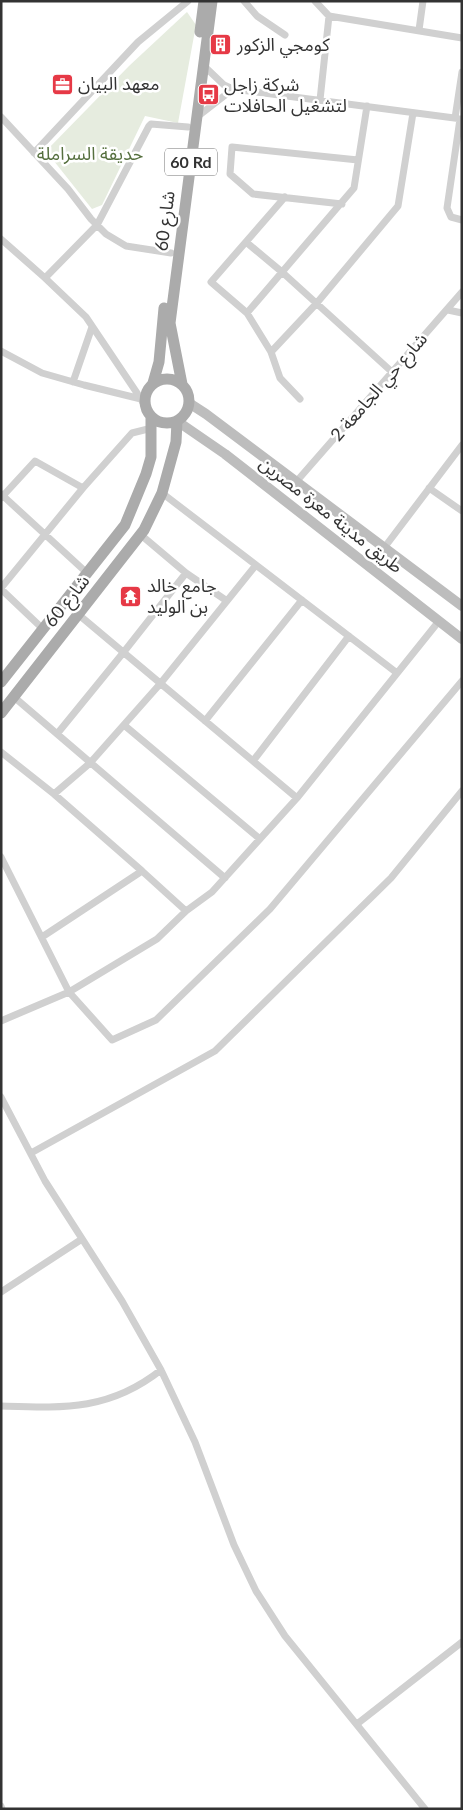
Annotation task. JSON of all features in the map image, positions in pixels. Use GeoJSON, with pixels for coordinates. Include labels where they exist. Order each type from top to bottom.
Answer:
{"type":"FeatureCollection","features":[{"type":"Feature","properties":{"kind":"main road","name":"شارع 60"},"geometry":{"type":"LineString","coordinates":[[154,383],[159,362],[171,253],[204,1]]}},
{"type":"Feature","properties":{"kind":"main road","name":"شارع 60"},"geometry":{"type":"LineString","coordinates":[[182,384],[170,323],[212,1]]}},
{"type":"Feature","properties":{"kind":"main road"},"geometry":{"type":"LineString","coordinates":[[168,378],[182,384],[187,391],[189,403],[185,414],[177,421],[164,423],[150,418],[145,396],[148,388],[160,379],[168,378]]}},
{"type":"Feature","properties":{"kind":"main road","name":"طريق مدينة معرة مصرين"},"geometry":{"type":"LineString","coordinates":[[189,403],[462,606]]}},
{"type":"Feature","properties":{"kind":"main road","name":"شارع 60"},"geometry":{"type":"LineString","coordinates":[[1,682],[125,525],[151,457],[150,418]]}},
{"type":"Feature","properties":{"kind":"main road","name":"شارع 60"},"geometry":{"type":"LineString","coordinates":[[1,713],[140,535],[162,493],[176,442],[177,421]]}},
{"type":"Feature","properties":{"kind":"main road","name":"طريق مدينة معرة مصرين"},"geometry":{"type":"LineString","coordinates":[[177,421],[226,454],[462,639]]}},
{"type":"Feature","properties":{"kind":"main road"},"geometry":{"type":"LineString","coordinates":[[151,457],[172,461]]}},
{"type":"Feature","properties":{"kind":"street"},"geometry":{"type":"LineString","coordinates":[[34,153],[138,42],[188,1]]}},
{"type":"Feature","properties":{"kind":"street"},"geometry":{"type":"LineString","coordinates":[[244,1],[257,16],[285,35]]}},
{"type":"Feature","properties":{"kind":"street"},"geometry":{"type":"LineString","coordinates":[[315,1],[328,16],[462,38]]}},
{"type":"Feature","properties":{"kind":"street"},"geometry":{"type":"LineString","coordinates":[[420,30],[423,1]]}},
{"type":"Feature","properties":{"kind":"street"},"geometry":{"type":"LineString","coordinates":[[320,100],[328,16]]}},
{"type":"Feature","properties":{"kind":"street"},"geometry":{"type":"LineString","coordinates":[[204,65],[224,85],[233,89],[459,119]]}},
{"type":"Feature","properties":{"kind":"street"},"geometry":{"type":"LineString","coordinates":[[462,72],[459,119],[447,208],[451,217],[462,220]]}},
{"type":"Feature","properties":{"kind":"street"},"geometry":{"type":"LineString","coordinates":[[196,117],[233,89]]}},
{"type":"Feature","properties":{"kind":"street"},"geometry":{"type":"LineString","coordinates":[[247,313],[354,188],[367,106]]}},
{"type":"Feature","properties":{"kind":"street"},"geometry":{"type":"LineString","coordinates":[[271,352],[316,304],[398,206],[413,112]]}},
{"type":"Feature","properties":{"kind":"street"},"geometry":{"type":"LineString","coordinates":[[1,117],[68,189],[106,234],[126,246],[171,253]]}},
{"type":"Feature","properties":{"kind":"street"},"geometry":{"type":"LineString","coordinates":[[45,278],[97,225],[149,126],[151,124],[188,127]]}},
{"type":"Feature","properties":{"kind":"street"},"geometry":{"type":"LineString","coordinates":[[342,204],[253,194],[230,174],[232,146],[358,160]]}},
{"type":"Feature","properties":{"kind":"street"},"geometry":{"type":"LineString","coordinates":[[286,198],[212,282],[247,313],[271,352],[280,378],[300,399]]}},
{"type":"Feature","properties":{"kind":"street"},"geometry":{"type":"LineString","coordinates":[[1,239],[86,317],[141,400],[150,418],[132,433],[83,488],[1,589],[43,629]]}},
{"type":"Feature","properties":{"kind":"street"},"geometry":{"type":"LineString","coordinates":[[246,242],[282,272],[392,372]]}},
{"type":"Feature","properties":{"kind":"street","name":"شارع حي الجامعة 2"},"geometry":{"type":"LineString","coordinates":[[296,482],[462,292]]}},
{"type":"Feature","properties":{"kind":"street"},"geometry":{"type":"LineString","coordinates":[[448,310],[462,313]]}},
{"type":"Feature","properties":{"kind":"street"},"geometry":{"type":"LineString","coordinates":[[73,382],[92,327]]}},
{"type":"Feature","properties":{"kind":"street"},"geometry":{"type":"LineString","coordinates":[[1,351],[42,373],[141,400]]}},
{"type":"Feature","properties":{"kind":"street"},"geometry":{"type":"LineString","coordinates":[[384,548],[462,445]]}},
{"type":"Feature","properties":{"kind":"street"},"geometry":{"type":"LineString","coordinates":[[83,488],[35,461],[2,496],[87,573]]}},
{"type":"Feature","properties":{"kind":"street"},"geometry":{"type":"LineString","coordinates":[[429,488],[462,511]]}},
{"type":"Feature","properties":{"kind":"street"},"geometry":{"type":"LineString","coordinates":[[162,493],[397,673]]}},
{"type":"Feature","properties":{"kind":"street"},"geometry":{"type":"LineString","coordinates":[[140,535],[186,573],[227,601]]}},
{"type":"Feature","properties":{"kind":"street"},"geometry":{"type":"LineString","coordinates":[[54,794],[90,762],[124,725],[160,684],[256,564]]}},
{"type":"Feature","properties":{"kind":"street"},"geometry":{"type":"LineString","coordinates":[[56,734],[124,653],[186,573]]}},
{"type":"Feature","properties":{"kind":"street"},"geometry":{"type":"LineString","coordinates":[[205,721],[302,600]]}},
{"type":"Feature","properties":{"kind":"street"},"geometry":{"type":"LineString","coordinates":[[79,615],[297,798]]}},
{"type":"Feature","properties":{"kind":"street"},"geometry":{"type":"LineString","coordinates":[[1,1021],[68,992],[156,939],[212,892],[297,798],[439,621]]}},
{"type":"Feature","properties":{"kind":"street"},"geometry":{"type":"LineString","coordinates":[[253,761],[348,636]]}},
{"type":"Feature","properties":{"kind":"street"},"geometry":{"type":"LineString","coordinates":[[1,857],[68,992],[112,1040],[156,1020],[270,909],[462,681]]}},
{"type":"Feature","properties":{"kind":"street"},"geometry":{"type":"LineString","coordinates":[[14,697],[225,878]]}},
{"type":"Feature","properties":{"kind":"street"},"geometry":{"type":"LineString","coordinates":[[124,725],[260,839]]}},
{"type":"Feature","properties":{"kind":"street"},"geometry":{"type":"LineString","coordinates":[[1,752],[54,794],[186,912]]}},
{"type":"Feature","properties":{"kind":"street"},"geometry":{"type":"LineString","coordinates":[[31,1153],[215,1051],[391,878],[462,791]]}},
{"type":"Feature","properties":{"kind":"street"},"geometry":{"type":"LineString","coordinates":[[42,938],[142,872]]}},
{"type":"Feature","properties":{"kind":"street"},"geometry":{"type":"LineString","coordinates":[[1,1097],[45,1181],[122,1301],[161,1370],[195,1442],[234,1545],[256,1591],[285,1636],[425,1809]]}},
{"type":"Feature","properties":{"kind":"street"},"geometry":{"type":"LineString","coordinates":[[1,1292],[82,1239]]}},
{"type":"Feature","properties":{"kind":"street"},"geometry":{"type":"LineString","coordinates":[[1,1406],[59,1408],[88,1404],[127,1391],[161,1370]]}},
{"type":"Feature","properties":{"kind":"street"},"geometry":{"type":"LineString","coordinates":[[357,1724],[462,1642]]}},
{"type":"Feature","properties":{"kind":"green space","name":"حديقة السراملة"},"geometry":{"type":"Polygon","coordinates":[[[187,12],[196,25],[178,123],[145,116],[102,205],[92,209],[46,151],[129,66],[187,12]]]}},
{"type":"Feature","properties":{"kind":"place","name":"كومجي الزكور"},"geometry":{"type":"Point","coordinates":[221,45]}},
{"type":"Feature","properties":{"kind":"place","name":"معهد البيان"},"geometry":{"type":"Point","coordinates":[62,84]}},
{"type":"Feature","properties":{"kind":"place","name":"شركة زاجل لتشغيل الحافلات"},"geometry":{"type":"Point","coordinates":[208,95]}},
{"type":"Feature","properties":{"kind":"place","name":"جامع خالد بن الوليد"},"geometry":{"type":"Point","coordinates":[131,596]}}]}
